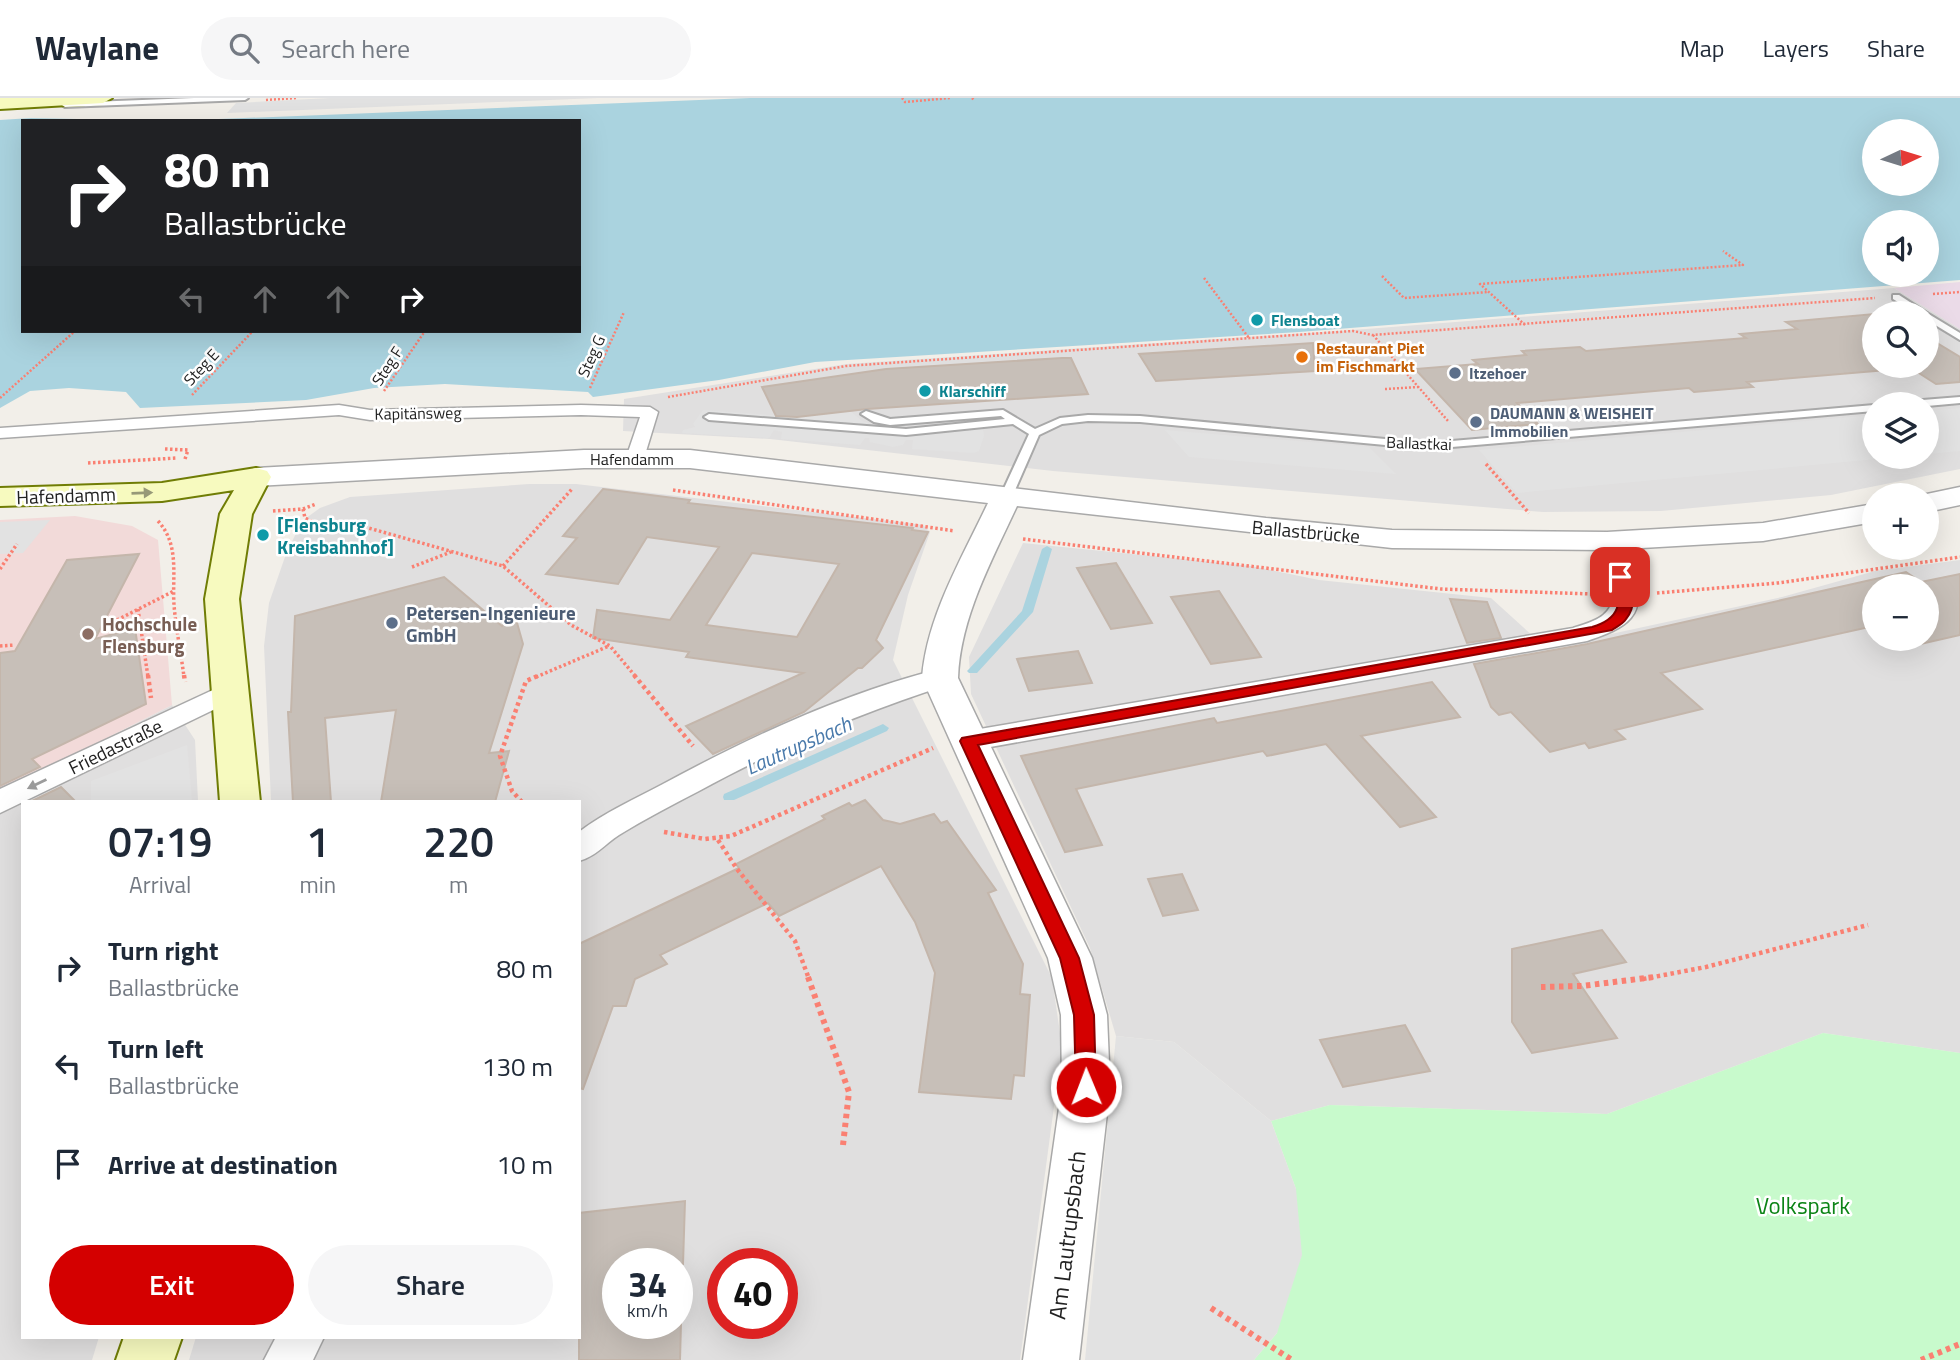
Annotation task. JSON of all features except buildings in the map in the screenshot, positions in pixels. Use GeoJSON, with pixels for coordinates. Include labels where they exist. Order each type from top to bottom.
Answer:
{"type":"FeatureCollection","features":[{"type":"Feature","properties":{"kind":"main road"},"geometry":{"type":"LineString","coordinates":[[0,103],[103,98]]}},
{"type":"Feature","properties":{"kind":"main road","name":"Hafendamm"},"geometry":{"type":"LineString","coordinates":[[0,477],[180,466],[256,477]]}},
{"type":"Feature","properties":{"kind":"main road"},"geometry":{"type":"LineString","coordinates":[[240,800],[222,599],[236,514],[256,477]]}},
{"type":"Feature","properties":{"kind":"main road","name":"Hafendamm"},"geometry":{"type":"LineString","coordinates":[[0,497],[162,492],[256,477]]}},
{"type":"Feature","properties":{"kind":"main road"},"geometry":{"type":"LineString","coordinates":[[145,1360],[151,1339]]}},
{"type":"Feature","properties":{"kind":"street","name":"Kapitänsweg"},"geometry":{"type":"LineString","coordinates":[[0,433],[136,427],[168,421],[339,410],[370,415],[581,410],[650,412],[635,458]]}},
{"type":"Feature","properties":{"kind":"street","name":"Hafendamm"},"geometry":{"type":"LineString","coordinates":[[256,477],[635,458],[744,463],[1006,497]]}},
{"type":"Feature","properties":{"kind":"street"},"geometry":{"type":"LineString","coordinates":[[1939,500],[1960,496]]}},
{"type":"Feature","properties":{"kind":"street","name":"Ballastbrücke"},"geometry":{"type":"LineString","coordinates":[[1006,497],[1392,539],[1607,541],[1763,532],[1862,515]]}},
{"type":"Feature","properties":{"kind":"street"},"geometry":{"type":"LineString","coordinates":[[581,846],[618,821],[712,770],[881,695],[940,678],[943,649],[959,603],[1006,497]]}},
{"type":"Feature","properties":{"kind":"street"},"geometry":{"type":"LineString","coordinates":[[968,741],[1577,635],[1607,627],[1621,617],[1628,596],[1607,541]]}},
{"type":"Feature","properties":{"kind":"street","name":"Am Lautrupsbach"},"geometry":{"type":"LineString","coordinates":[[940,678],[1070,958],[1084,1015],[1086,1087],[1051,1360]]}},
{"type":"Feature","properties":{"kind":"street","name":"Friedastraße"},"geometry":{"type":"LineString","coordinates":[[0,802],[230,691]]}},
{"type":"Feature","properties":{"kind":"street"},"geometry":{"type":"LineString","coordinates":[[287,1360],[301,1339]]}},
{"type":"Feature","properties":{"kind":"lane"},"geometry":{"type":"LineString","coordinates":[[0,108],[246,98]]}},
{"type":"Feature","properties":{"kind":"lane"},"geometry":{"type":"LineString","coordinates":[[1896,297],[1902,301]]}},
{"type":"Feature","properties":{"kind":"lane"},"geometry":{"type":"LineString","coordinates":[[1939,324],[1960,337]]}},
{"type":"Feature","properties":{"kind":"lane"},"geometry":{"type":"LineString","coordinates":[[1939,402],[1960,400]]}},
{"type":"Feature","properties":{"kind":"lane","name":"Ballastkai"},"geometry":{"type":"LineString","coordinates":[[1035,433],[1060,421],[1088,418],[1140,419],[1428,446],[1862,409]]}},
{"type":"Feature","properties":{"kind":"lane"},"geometry":{"type":"LineString","coordinates":[[866,414],[890,422],[1003,413],[1035,433],[1006,497]]}},
{"type":"Feature","properties":{"kind":"lane"},"geometry":{"type":"LineString","coordinates":[[709,417],[906,432],[1013,421]]}},
{"type":"Feature","properties":{"kind":"path"},"geometry":{"type":"LineString","coordinates":[[902,98],[905,102],[950,98]]}},
{"type":"Feature","properties":{"kind":"path"},"geometry":{"type":"LineString","coordinates":[[1525,325],[1480,284],[1743,265],[1723,251]]}},
{"type":"Feature","properties":{"kind":"path"},"geometry":{"type":"LineString","coordinates":[[1382,276],[1404,298],[1488,292]]}},
{"type":"Feature","properties":{"kind":"path"},"geometry":{"type":"LineString","coordinates":[[1203,278],[1237,318],[1249,338]]}},
{"type":"Feature","properties":{"kind":"path"},"geometry":{"type":"LineString","coordinates":[[659,399],[846,366],[1353,331],[1372,335],[1525,325],[1960,292]]}},
{"type":"Feature","properties":{"kind":"path","name":"Steg G"},"geometry":{"type":"LineString","coordinates":[[581,410],[624,312]]}},
{"type":"Feature","properties":{"kind":"path"},"geometry":{"type":"LineString","coordinates":[[0,398],[73,333]]}},
{"type":"Feature","properties":{"kind":"path","name":"Steg E"},"geometry":{"type":"LineString","coordinates":[[168,421],[251,333]]}},
{"type":"Feature","properties":{"kind":"path","name":"Steg F"},"geometry":{"type":"LineString","coordinates":[[370,415],[424,333]]}},
{"type":"Feature","properties":{"kind":"path"},"geometry":{"type":"LineString","coordinates":[[1385,389],[1418,387]]}},
{"type":"Feature","properties":{"kind":"path"},"geometry":{"type":"LineString","coordinates":[[503,566],[572,489],[584,459]]}},
{"type":"Feature","properties":{"kind":"path"},"geometry":{"type":"LineString","coordinates":[[303,509],[304,518],[315,523],[365,527],[503,566],[571,625],[610,646],[712,770]]}},
{"type":"Feature","properties":{"kind":"path"},"geometry":{"type":"LineString","coordinates":[[155,519],[169,536],[173,554],[174,591],[190,709]]}},
{"type":"Feature","properties":{"kind":"path"},"geometry":{"type":"LineString","coordinates":[[0,569],[17,544]]}},
{"type":"Feature","properties":{"kind":"path"},"geometry":{"type":"LineString","coordinates":[[412,567],[452,552]]}},
{"type":"Feature","properties":{"kind":"path"},"geometry":{"type":"LineString","coordinates":[[1628,596],[1778,583],[1960,557]]}},
{"type":"Feature","properties":{"kind":"path"},"geometry":{"type":"LineString","coordinates":[[117,620],[174,591]]}},
{"type":"Feature","properties":{"kind":"path"},"geometry":{"type":"LineString","coordinates":[[129,739],[135,713],[152,705],[138,609]]}},
{"type":"Feature","properties":{"kind":"path"},"geometry":{"type":"LineString","coordinates":[[0,646],[15,645]]}},
{"type":"Feature","properties":{"kind":"path"},"geometry":{"type":"LineString","coordinates":[[521,800],[512,791],[499,756],[526,681],[610,646]]}},
{"type":"Feature","properties":{"kind":"path"},"geometry":{"type":"LineString","coordinates":[[618,821],[718,839],[925,750],[968,741]]}},
{"type":"Feature","properties":{"kind":"path"},"geometry":{"type":"LineString","coordinates":[[718,839],[737,869],[794,941],[849,1092],[843,1145]]}},
{"type":"Feature","properties":{"kind":"path"},"geometry":{"type":"LineString","coordinates":[[1541,987],[1583,988],[1646,979],[1868,925]]}},
{"type":"Feature","properties":{"kind":"path"},"geometry":{"type":"LineString","coordinates":[[1211,1308],[1292,1360]]}},
{"type":"Feature","properties":{"kind":"path"},"geometry":{"type":"LineString","coordinates":[[1921,1360],[1960,1344]]}},
{"type":"Feature","properties":{"kind":"shaded area"},"geometry":{"type":"Polygon","coordinates":[[[330,98],[598,98],[227,113],[236,103],[330,98]]]}},
{"type":"Feature","properties":{"kind":"shaded area"},"geometry":{"type":"Polygon","coordinates":[[[1960,282],[1960,329],[1939,316],[1939,301],[1915,301],[1894,288],[1939,287],[1939,284],[1960,282]]]}},
{"type":"Feature","properties":{"kind":"shaded area"},"geometry":{"type":"Polygon","coordinates":[[[1894,288],[1915,301],[1862,301],[1862,378],[1939,378],[1939,316],[1960,329],[1960,469],[1891,483],[1862,483],[1862,489],[1831,495],[1661,511],[1543,512],[1053,471],[770,439],[623,431],[624,399],[847,364],[1366,329],[1894,288]]]}},
{"type":"Feature","properties":{"kind":"shaded area"},"geometry":{"type":"Polygon","coordinates":[[[1960,408],[1960,451],[1939,453],[1939,410],[1960,408]]]}},
{"type":"Feature","properties":{"kind":"shaded area"},"geometry":{"type":"Polygon","coordinates":[[[703,410],[797,417],[850,411],[862,421],[885,428],[982,422],[984,436],[979,451],[974,453],[912,449],[913,440],[906,440],[903,445],[893,447],[870,442],[869,438],[865,438],[860,445],[781,439],[782,432],[774,430],[769,438],[682,433],[683,430],[695,427],[693,424],[703,410]]]}},
{"type":"Feature","properties":{"kind":"shaded area"},"geometry":{"type":"Polygon","coordinates":[[[1862,416],[1862,460],[1517,493],[1479,450],[1862,416]]]}},
{"type":"Feature","properties":{"kind":"shaded area"},"geometry":{"type":"Polygon","coordinates":[[[1165,430],[1369,447],[1396,474],[1189,457],[1165,430]]]}},
{"type":"Feature","properties":{"kind":"shaded area"},"geometry":{"type":"Polygon","coordinates":[[[529,484],[576,484],[923,525],[930,532],[908,595],[893,660],[1052,978],[1062,1047],[1020,1360],[189,1360],[195,1339],[581,1339],[581,800],[271,800],[264,646],[269,603],[286,554],[302,521],[320,508],[350,497],[529,484]]]}},
{"type":"Feature","properties":{"kind":"shaded area"},"geometry":{"type":"Polygon","coordinates":[[[75,516],[132,526],[158,540],[172,705],[0,792],[0,520],[75,516]]]}},
{"type":"Feature","properties":{"kind":"shaded area"},"geometry":{"type":"Polygon","coordinates":[[[50,520],[23,553],[0,554],[0,522],[50,520]]]}},
{"type":"Feature","properties":{"kind":"shaded area"},"geometry":{"type":"Polygon","coordinates":[[[1023,543],[1251,566],[1319,580],[1491,598],[1546,648],[1782,597],[1862,575],[1862,651],[1939,651],[1939,574],[1864,574],[1960,560],[1960,1053],[1823,1033],[1607,1114],[1330,1105],[1271,1121],[1174,1042],[1116,1036],[1090,948],[971,694],[969,657],[1023,543]]]}},
{"type":"Feature","properties":{"kind":"shaded area"},"geometry":{"type":"Polygon","coordinates":[[[172,705],[195,740],[198,800],[21,800],[21,1339],[98,1339],[92,1360],[0,1360],[0,792],[172,705]]]}},
{"type":"Feature","properties":{"kind":"shaded area"},"geometry":{"type":"Polygon","coordinates":[[[187,745],[192,800],[91,800],[91,781],[187,745]]]}},
{"type":"Feature","properties":{"kind":"shaded area"},"geometry":{"type":"Polygon","coordinates":[[[1116,1036],[1174,1042],[1271,1121],[1296,1189],[1302,1255],[1277,1333],[1254,1360],[1085,1360],[1116,1036]]]}},
{"type":"Feature","properties":{"kind":"green space","name":"Volkspark"},"geometry":{"type":"Polygon","coordinates":[[[1823,1033],[1960,1053],[1960,1360],[1254,1360],[1277,1333],[1296,1189],[1271,1121],[1330,1105],[1607,1114],[1823,1033]]]}},
{"type":"Feature","properties":{"kind":"water"},"geometry":{"type":"Polygon","coordinates":[[[750,98],[1960,98],[1960,280],[1939,282],[1939,210],[1862,210],[1862,287],[1871,287],[1299,332],[815,362],[719,380],[593,397],[588,392],[445,384],[374,388],[306,400],[140,408],[126,392],[69,388],[30,391],[0,408],[0,120],[31,118],[77,119],[21,119],[21,333],[581,333],[581,119],[220,119],[750,98]]]}},
{"type":"Feature","properties":{"kind":"waterway","name":"Lautrupsbach"},"geometry":{"type":"LineString","coordinates":[[973,671],[1027,612],[1047,549]]}},
{"type":"Feature","properties":{"kind":"waterway","name":"Lautrupsbach"},"geometry":{"type":"LineString","coordinates":[[729,797],[883,728]]}},
{"type":"Feature","properties":{"kind":"place","name":"Flensboat"},"geometry":{"type":"Point","coordinates":[1257,320]}},
{"type":"Feature","properties":{"kind":"place","name":"Restaurant Piet im Fischmarkt"},"geometry":{"type":"Point","coordinates":[1302,357]}},
{"type":"Feature","properties":{"kind":"place","name":"Itzehoer"},"geometry":{"type":"Point","coordinates":[1455,373]}},
{"type":"Feature","properties":{"kind":"place","name":"Klarschiff"},"geometry":{"type":"Point","coordinates":[925,391]}},
{"type":"Feature","properties":{"kind":"place","name":"DAUMANN & WEISHEIT Immobilien"},"geometry":{"type":"Point","coordinates":[1476,422]}},
{"type":"Feature","properties":{"kind":"place","name":"[Flensburg Kreisbahnhof]"},"geometry":{"type":"Point","coordinates":[263,535]}},
{"type":"Feature","properties":{"kind":"place","name":"Petersen-Ingenieure GmbH"},"geometry":{"type":"Point","coordinates":[392,623]}},
{"type":"Feature","properties":{"kind":"place","name":"Hochschule Flensburg"},"geometry":{"type":"Point","coordinates":[88,634]}},
{"type":"Feature","properties":{"kind":"route"},"geometry":{"type":"LineString","coordinates":[[1086,1087],[1084,1015],[1070,958],[968,741],[1577,635],[1607,627],[1621,617],[1628,596],[1620,577]]}}]}
